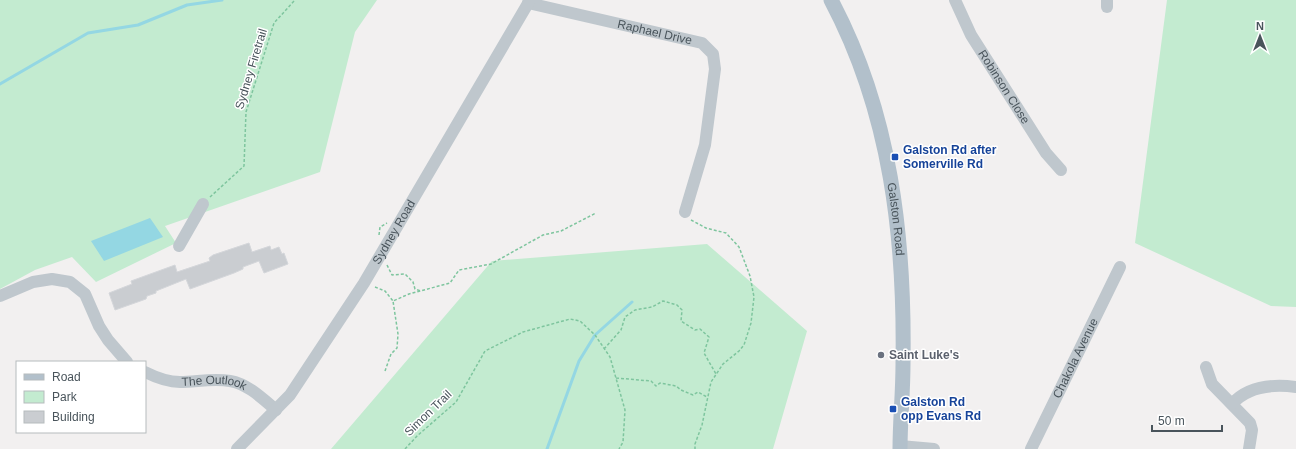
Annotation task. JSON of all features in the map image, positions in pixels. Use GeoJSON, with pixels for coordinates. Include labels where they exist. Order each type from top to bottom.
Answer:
{"type":"FeatureCollection","features":[{"type":"Feature","properties":{"kind":"main road","name":"Galston Road"},"geometry":{"type":"LineString","coordinates":[[831,0],[856,54],[872,102],[892,180],[897,210],[901,242],[904,321],[900,448]]}},
{"type":"Feature","properties":{"kind":"street","name":"Robinson Close"},"geometry":{"type":"LineString","coordinates":[[955,0],[971,35],[1046,153],[1061,170]]}},
{"type":"Feature","properties":{"kind":"street","name":"Raphael Drive"},"geometry":{"type":"LineString","coordinates":[[529,2],[702,42],[713,54],[715,69],[705,145],[685,212]]}},
{"type":"Feature","properties":{"kind":"street","name":"Sydney Road"},"geometry":{"type":"LineString","coordinates":[[237,449],[290,395],[364,283],[529,2]]}},
{"type":"Feature","properties":{"kind":"street"},"geometry":{"type":"LineString","coordinates":[[179,246],[203,204]]}},
{"type":"Feature","properties":{"kind":"street","name":"Chakola Avenue"},"geometry":{"type":"LineString","coordinates":[[1031,449],[1120,267]]}},
{"type":"Feature","properties":{"kind":"street"},"geometry":{"type":"LineString","coordinates":[[0,296],[33,282],[52,279],[70,282],[85,294],[99,326],[108,340],[126,361]]}},
{"type":"Feature","properties":{"kind":"street"},"geometry":{"type":"LineString","coordinates":[[1206,367],[1212,384],[1251,426],[1248,449]]}},
{"type":"Feature","properties":{"kind":"street","name":"The Outlook"},"geometry":{"type":"LineString","coordinates":[[146,372],[178,382],[204,380],[230,381],[248,388],[276,410]]}},
{"type":"Feature","properties":{"kind":"street"},"geometry":{"type":"LineString","coordinates":[[1232,404],[1244,394],[1257,389],[1277,385],[1296,387]]}},
{"type":"Feature","properties":{"kind":"street"},"geometry":{"type":"LineString","coordinates":[[900,448],[934,449]]}},
{"type":"Feature","properties":{"kind":"path","name":"Sydney Firetrail"},"geometry":{"type":"LineString","coordinates":[[203,204],[244,166],[246,112],[274,23],[295,0]]}},
{"type":"Feature","properties":{"kind":"path"},"geometry":{"type":"LineString","coordinates":[[685,212],[692,221],[706,228],[726,233],[739,247],[750,276],[754,297],[749,329],[744,345],[739,351],[722,364],[711,382],[702,425],[695,444],[695,449]]}},
{"type":"Feature","properties":{"kind":"path"},"geometry":{"type":"LineString","coordinates":[[393,301],[409,294],[450,283],[459,270],[491,264],[543,235],[574,225],[596,213]]}},
{"type":"Feature","properties":{"kind":"path"},"geometry":{"type":"LineString","coordinates":[[378,260],[388,265],[392,275],[405,274],[413,282],[415,289],[422,291]]}},
{"type":"Feature","properties":{"kind":"path"},"geometry":{"type":"LineString","coordinates":[[364,283],[385,291],[393,301],[398,334],[397,348],[391,354],[385,371]]}},
{"type":"Feature","properties":{"kind":"path"},"geometry":{"type":"LineString","coordinates":[[604,349],[613,341],[621,330],[625,317],[635,310],[652,307],[663,301],[677,305],[682,310],[681,321],[695,330],[700,329],[709,337],[704,353],[716,375]]}},
{"type":"Feature","properties":{"kind":"path","name":"Simon Trail"},"geometry":{"type":"LineString","coordinates":[[405,449],[417,436],[456,402],[485,351],[522,332],[570,319],[580,321],[595,335],[610,357],[625,410],[623,442],[619,449]]}},
{"type":"Feature","properties":{"kind":"path"},"geometry":{"type":"LineString","coordinates":[[616,378],[651,381],[656,386],[660,383],[668,383],[693,395],[698,392],[707,397]]}},
{"type":"Feature","properties":{"kind":"green space"},"geometry":{"type":"Polygon","coordinates":[[[0,0],[377,0],[355,32],[320,172],[165,226],[176,243],[96,282],[72,257],[35,270],[0,289],[0,0]]]}},
{"type":"Feature","properties":{"kind":"green space"},"geometry":{"type":"Polygon","coordinates":[[[1167,0],[1296,0],[1296,307],[1271,306],[1135,243],[1167,0]]]}},
{"type":"Feature","properties":{"kind":"green space"},"geometry":{"type":"Polygon","coordinates":[[[707,244],[807,331],[773,449],[331,449],[492,261],[707,244]]]}},
{"type":"Feature","properties":{"kind":"water"},"geometry":{"type":"Polygon","coordinates":[[[150,218],[163,237],[104,261],[91,241],[150,218]]]}},
{"type":"Feature","properties":{"kind":"building"},"geometry":{"type":"Polygon","coordinates":[[[249,243],[252,252],[270,246],[271,250],[279,247],[282,254],[284,253],[288,264],[264,273],[259,261],[243,267],[243,269],[234,273],[190,289],[186,279],[156,291],[156,293],[147,296],[146,299],[115,310],[109,293],[132,284],[131,281],[175,265],[177,272],[210,261],[209,258],[213,255],[249,243]]]}},
{"type":"Feature","properties":{"kind":"waterway"},"geometry":{"type":"LineString","coordinates":[[0,84],[88,33],[138,25],[187,5],[222,0]]}},
{"type":"Feature","properties":{"kind":"waterway"},"geometry":{"type":"LineString","coordinates":[[547,449],[579,361],[595,335],[632,302]]}},
{"type":"Feature","properties":{"kind":"place","name":"Galston Rd after Somerville Rd"},"geometry":{"type":"Point","coordinates":[895,157]}},
{"type":"Feature","properties":{"kind":"place","name":"Saint Luke's"},"geometry":{"type":"Point","coordinates":[881,355]}},
{"type":"Feature","properties":{"kind":"place","name":"Galston Rd opp Evans Rd"},"geometry":{"type":"Point","coordinates":[893,409]}}]}
